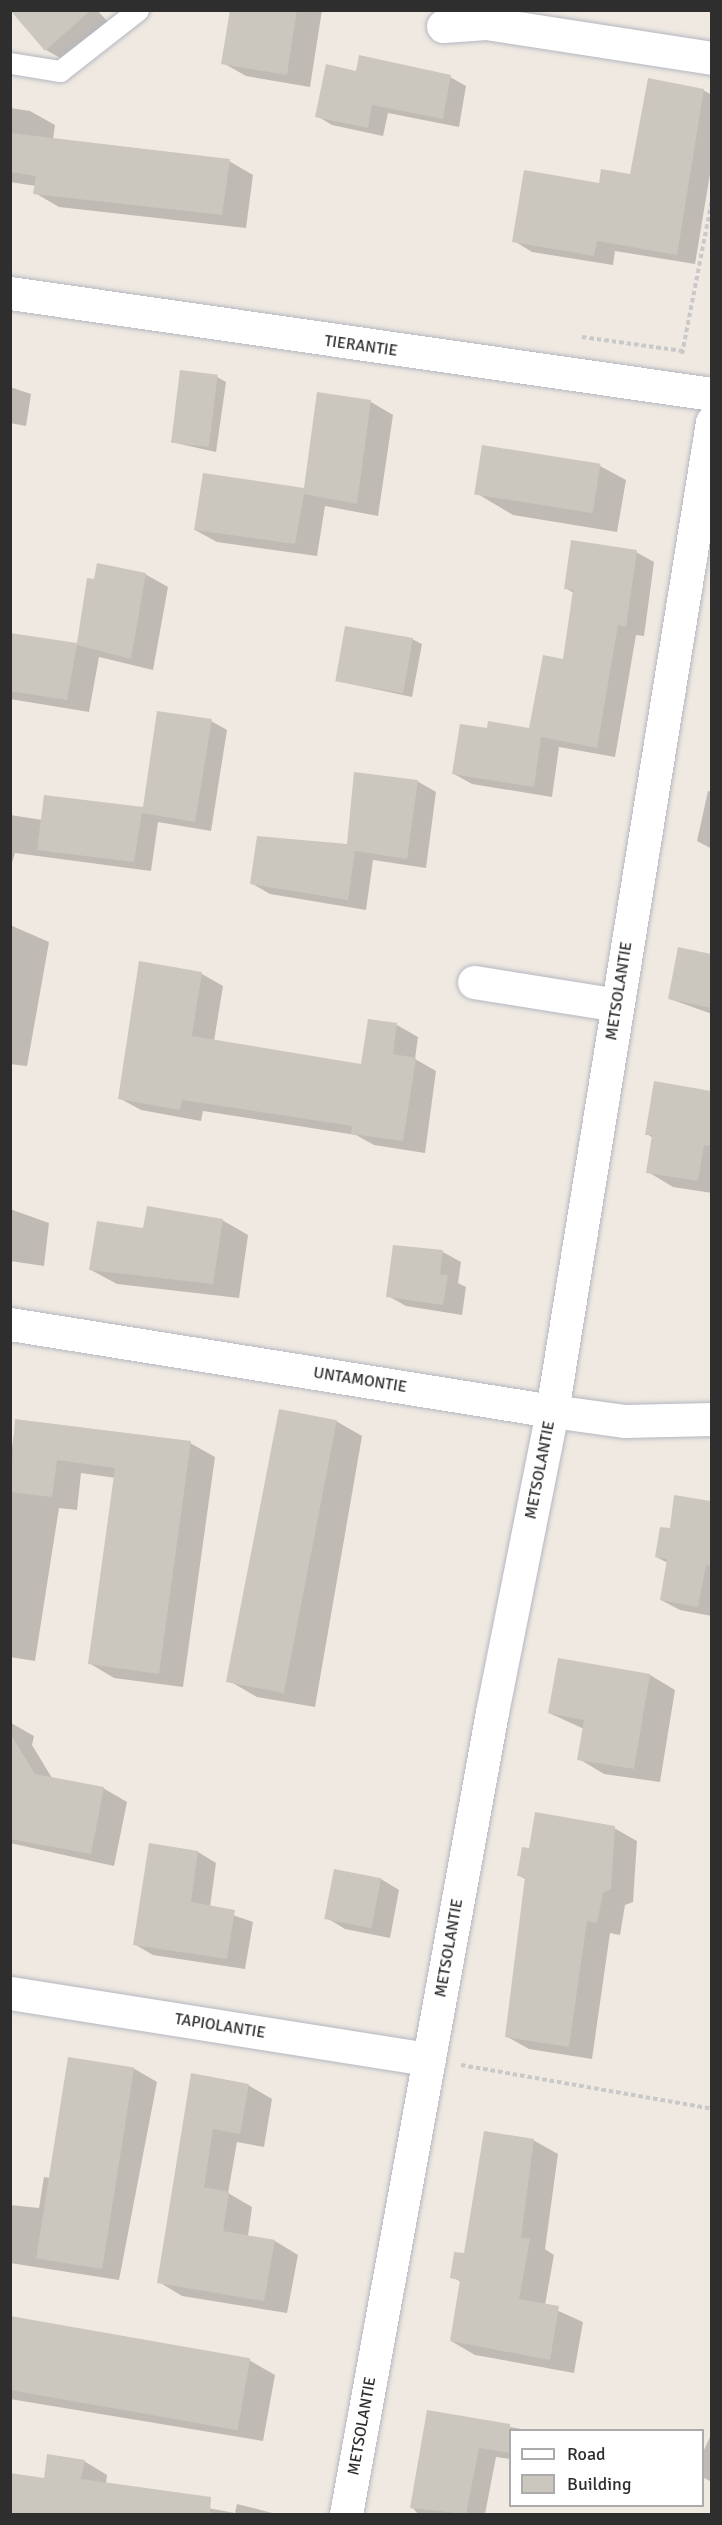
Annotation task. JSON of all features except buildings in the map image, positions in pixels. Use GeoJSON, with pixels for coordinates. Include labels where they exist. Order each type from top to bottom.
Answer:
{"type":"FeatureCollection","features":[{"type":"Feature","properties":{"kind":"street"},"geometry":{"type":"LineString","coordinates":[[443,26],[486,23],[711,58]]}},
{"type":"Feature","properties":{"kind":"street","name":"TIERANTIE"},"geometry":{"type":"LineString","coordinates":[[10,294],[711,394]]}},
{"type":"Feature","properties":{"kind":"street","name":"METSOLANTIE"},"geometry":{"type":"LineString","coordinates":[[346,2514],[429,2059],[552,1411],[711,422]]}},
{"type":"Feature","properties":{"kind":"street"},"geometry":{"type":"LineString","coordinates":[[474,982],[617,1005]]}},
{"type":"Feature","properties":{"kind":"street","name":"UNTAMONTIE"},"geometry":{"type":"LineString","coordinates":[[10,1324],[625,1421],[711,1419]]}},
{"type":"Feature","properties":{"kind":"street","name":"TAPIOLANTIE"},"geometry":{"type":"LineString","coordinates":[[10,1994],[429,2059]]}},
{"type":"Feature","properties":{"kind":"lane"},"geometry":{"type":"LineString","coordinates":[[10,63],[60,71],[138,10]]}},
{"type":"Feature","properties":{"kind":"path"},"geometry":{"type":"LineString","coordinates":[[683,351],[711,200]]}},
{"type":"Feature","properties":{"kind":"path"},"geometry":{"type":"LineString","coordinates":[[429,2059],[711,2109]]}}]}
